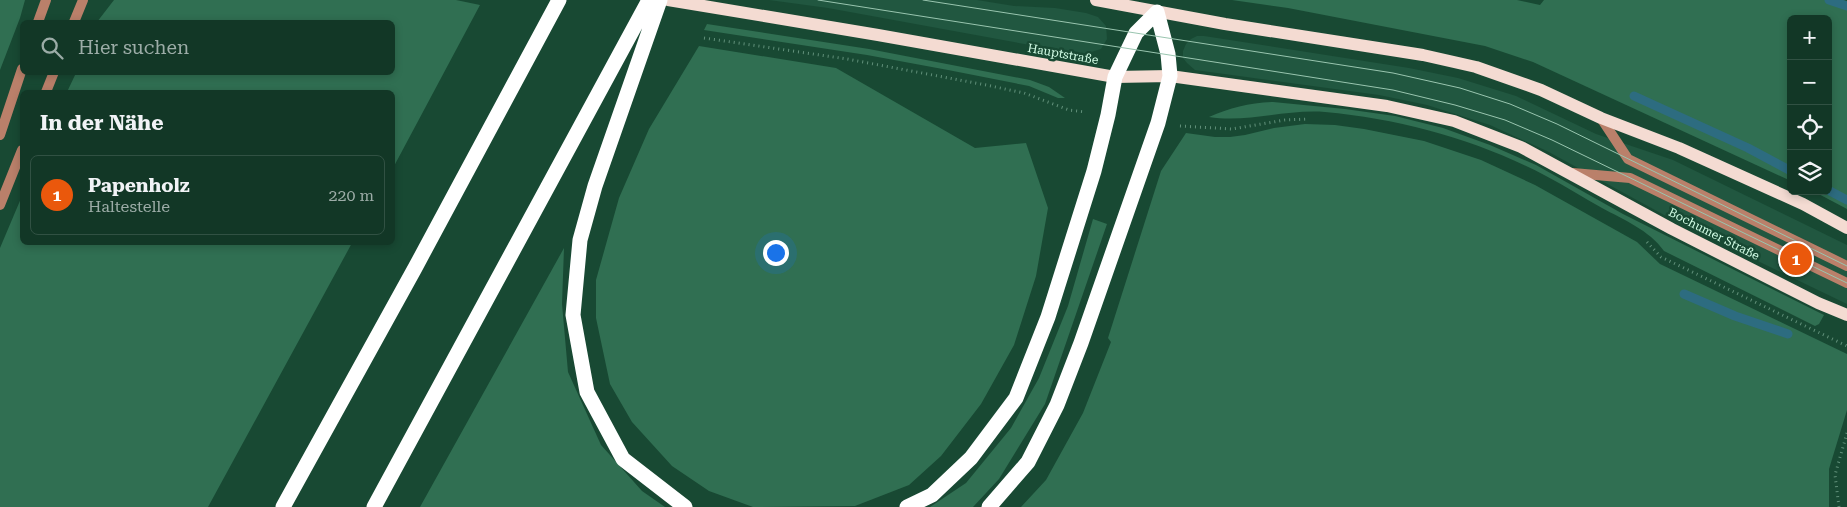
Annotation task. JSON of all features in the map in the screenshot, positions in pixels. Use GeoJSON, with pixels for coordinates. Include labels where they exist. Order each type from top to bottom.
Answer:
{"type":"FeatureCollection","features":[{"type":"Feature","properties":{"kind":"highway"},"geometry":{"type":"LineString","coordinates":[[283,507],[410,277],[559,0]]}},
{"type":"Feature","properties":{"kind":"highway"},"geometry":{"type":"LineString","coordinates":[[374,507],[649,0]]}},
{"type":"Feature","properties":{"kind":"highway"},"geometry":{"type":"LineString","coordinates":[[660,0],[595,186],[580,240],[573,315],[587,392],[623,459],[685,507]]}},
{"type":"Feature","properties":{"kind":"highway"},"geometry":{"type":"LineString","coordinates":[[907,507],[932,495],[971,458],[1016,398],[1048,317],[1094,171],[1115,77],[1136,33],[1157,12]]}},
{"type":"Feature","properties":{"kind":"highway"},"geometry":{"type":"LineString","coordinates":[[989,507],[1028,462],[1057,405],[1158,123],[1170,76],[1166,46],[1157,12]]}},
{"type":"Feature","properties":{"kind":"main road","name":"Hauptstraße"},"geometry":{"type":"LineString","coordinates":[[668,0],[1115,77],[1170,76],[1387,106],[1454,121]]}},
{"type":"Feature","properties":{"kind":"main road"},"geometry":{"type":"LineString","coordinates":[[1096,0],[1157,12],[1423,54],[1476,67],[1541,90],[1601,118],[1679,148],[1804,204],[1847,228]]}},
{"type":"Feature","properties":{"kind":"main road","name":"Bochumer Straße"},"geometry":{"type":"LineString","coordinates":[[1454,121],[1521,147],[1672,229],[1818,303],[1847,315]]}},
{"type":"Feature","properties":{"kind":"street"},"geometry":{"type":"LineString","coordinates":[[39,20],[46,0]]}},
{"type":"Feature","properties":{"kind":"street"},"geometry":{"type":"LineString","coordinates":[[75,20],[83,0]]}},
{"type":"Feature","properties":{"kind":"street"},"geometry":{"type":"LineString","coordinates":[[0,135],[20,75]]}},
{"type":"Feature","properties":{"kind":"street"},"geometry":{"type":"LineString","coordinates":[[47,90],[53,75]]}},
{"type":"Feature","properties":{"kind":"street"},"geometry":{"type":"LineString","coordinates":[[1601,118],[1628,159],[1847,266]]}},
{"type":"Feature","properties":{"kind":"street"},"geometry":{"type":"LineString","coordinates":[[0,205],[20,155]]}},
{"type":"Feature","properties":{"kind":"street","name":"Bochumer Straße"},"geometry":{"type":"LineString","coordinates":[[1572,173],[1630,178],[1847,283]]}},
{"type":"Feature","properties":{"kind":"path"},"geometry":{"type":"LineString","coordinates":[[704,38],[847,59],[986,85],[1024,93],[1069,110],[1108,115]]}},
{"type":"Feature","properties":{"kind":"path"},"geometry":{"type":"LineString","coordinates":[[1158,123],[1232,129],[1285,120],[1311,119]]}},
{"type":"Feature","properties":{"kind":"path"},"geometry":{"type":"LineString","coordinates":[[1825,336],[1847,346]]}},
{"type":"Feature","properties":{"kind":"path"},"geometry":{"type":"LineString","coordinates":[[1839,507],[1835,475],[1847,433]]}},
{"type":"Feature","properties":{"kind":"shaded area"},"geometry":{"type":"Polygon","coordinates":[[[0,0],[25,0],[0,70],[0,0]]]}},
{"type":"Feature","properties":{"kind":"shaded area"},"geometry":{"type":"Polygon","coordinates":[[[114,0],[456,0],[480,5],[395,164],[395,90],[68,90],[75,75],[395,75],[395,20],[99,20],[114,0]]]}},
{"type":"Feature","properties":{"kind":"shaded area"},"geometry":{"type":"Polygon","coordinates":[[[769,0],[977,0],[1014,6],[1055,8],[1098,17],[1106,26],[1107,39],[1101,49],[1079,54],[828,8],[769,0]]]}},
{"type":"Feature","properties":{"kind":"shaded area"},"geometry":{"type":"Polygon","coordinates":[[[1232,0],[1517,0],[1540,5],[1544,0],[1847,1],[1847,209],[1821,195],[1832,195],[1832,15],[1787,15],[1787,179],[1533,62],[1485,46],[1288,8],[1232,0]]]}},
{"type":"Feature","properties":{"kind":"shaded area"},"geometry":{"type":"Polygon","coordinates":[[[707,24],[869,49],[1030,80],[1049,87],[1065,98],[1058,98],[1029,86],[948,70],[867,55],[704,30],[707,24]]]}},
{"type":"Feature","properties":{"kind":"shaded area"},"geometry":{"type":"Polygon","coordinates":[[[1197,36],[1409,68],[1458,78],[1516,96],[1596,134],[1673,160],[1847,245],[1847,304],[1677,222],[1547,151],[1490,125],[1427,105],[1379,95],[1195,70],[1183,58],[1183,51],[1186,44],[1197,36]]]}},
{"type":"Feature","properties":{"kind":"shaded area"},"geometry":{"type":"Polygon","coordinates":[[[699,46],[836,68],[975,148],[1026,143],[1048,208],[1036,276],[1014,345],[981,404],[941,456],[909,485],[855,506],[753,507],[709,491],[672,466],[632,422],[610,384],[596,318],[596,280],[619,198],[649,129],[699,46]]]}},
{"type":"Feature","properties":{"kind":"shaded area"},"geometry":{"type":"Polygon","coordinates":[[[1273,102],[1395,116],[1443,128],[1490,145],[1536,165],[1623,214],[1824,315],[1819,324],[1815,326],[1664,251],[1651,237],[1636,226],[1546,176],[1494,152],[1439,133],[1382,120],[1325,112],[1296,112],[1238,118],[1209,117],[1240,107],[1273,102]]]}},
{"type":"Feature","properties":{"kind":"shaded area"},"geometry":{"type":"Polygon","coordinates":[[[1305,124],[1335,125],[1364,129],[1424,141],[1481,160],[1535,185],[1637,242],[1660,264],[1847,354],[1847,410],[1829,469],[1829,507],[1021,507],[1046,480],[1083,413],[1111,342],[1108,338],[1161,171],[1186,133],[1230,137],[1305,124]]]}},
{"type":"Feature","properties":{"kind":"shaded area"},"geometry":{"type":"Polygon","coordinates":[[[20,201],[20,245],[351,245],[208,507],[0,507],[0,248],[20,201]]]}},
{"type":"Feature","properties":{"kind":"shaded area"},"geometry":{"type":"Polygon","coordinates":[[[1093,219],[1107,224],[1045,404],[999,479],[973,507],[930,507],[966,483],[1011,428],[1039,378],[1068,306],[1093,219]]]}},
{"type":"Feature","properties":{"kind":"shaded area"},"geometry":{"type":"Polygon","coordinates":[[[564,248],[562,304],[568,372],[601,445],[642,491],[665,507],[420,507],[564,248]]]}},
{"type":"Feature","properties":{"kind":"waterway"},"geometry":{"type":"LineString","coordinates":[[1829,0],[1847,6]]}},
{"type":"Feature","properties":{"kind":"waterway"},"geometry":{"type":"LineString","coordinates":[[1634,96],[1748,148],[1787,169]]}},
{"type":"Feature","properties":{"kind":"waterway"},"geometry":{"type":"LineString","coordinates":[[1832,192],[1847,200]]}},
{"type":"Feature","properties":{"kind":"waterway"},"geometry":{"type":"LineString","coordinates":[[1684,294],[1735,316],[1788,334]]}},
{"type":"Feature","properties":{"kind":"tram line"},"geometry":{"type":"LineString","coordinates":[[818,0],[1393,90],[1455,105],[1505,120],[1552,140],[1847,283]]}},
{"type":"Feature","properties":{"kind":"tram line"},"geometry":{"type":"LineString","coordinates":[[923,0],[1393,73],[1460,88],[1510,104],[1557,124],[1847,266]]}},
{"type":"Feature","properties":{"kind":"place","name":"Papenholz"},"geometry":{"type":"Point","coordinates":[1796,259]}}]}
